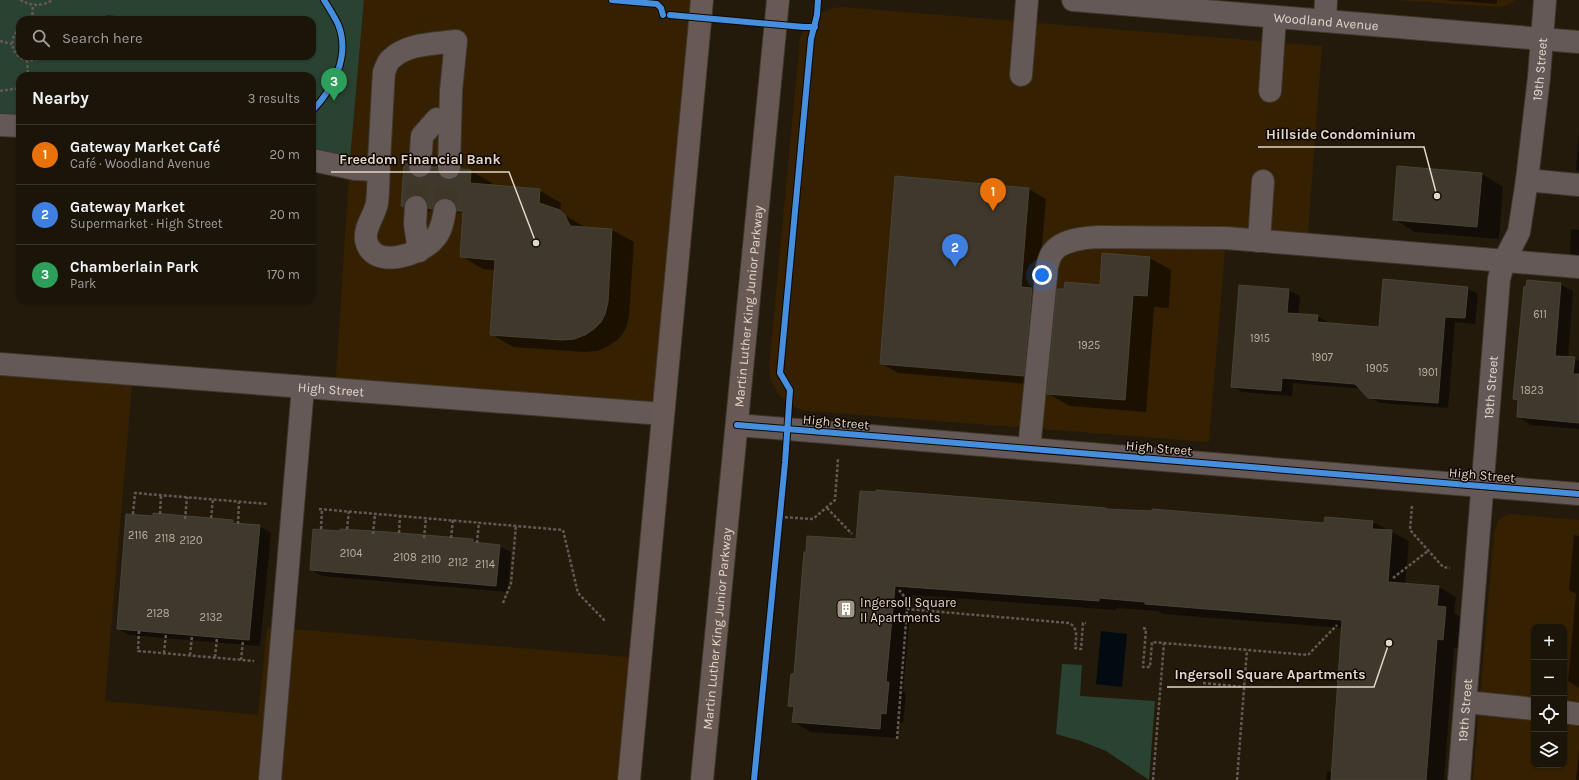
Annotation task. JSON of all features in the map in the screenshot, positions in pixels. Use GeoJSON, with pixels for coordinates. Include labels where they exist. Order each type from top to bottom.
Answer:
{"type":"FeatureCollection","features":[{"type":"Feature","properties":{"kind":"main road"},"geometry":{"type":"LineString","coordinates":[[629,780],[662,414],[702,0]]}},
{"type":"Feature","properties":{"kind":"main road","name":"Martin Luther King Junior Parkway"},"geometry":{"type":"LineString","coordinates":[[702,780],[778,0]]}},
{"type":"Feature","properties":{"kind":"street"},"geometry":{"type":"LineString","coordinates":[[1022,75],[1027,0]]}},
{"type":"Feature","properties":{"kind":"street","name":"Woodland Avenue"},"geometry":{"type":"LineString","coordinates":[[1073,0],[1275,16],[1326,10],[1542,39],[1579,42]]}},
{"type":"Feature","properties":{"kind":"street","name":"19th Street"},"geometry":{"type":"LineString","coordinates":[[1459,780],[1500,279],[1504,261],[1519,232],[1527,180],[1545,0]]}},
{"type":"Feature","properties":{"kind":"street"},"geometry":{"type":"LineString","coordinates":[[1270,91],[1275,16]]}},
{"type":"Feature","properties":{"kind":"street"},"geometry":{"type":"LineString","coordinates":[[419,251],[415,224],[430,209],[442,225],[435,239],[419,251],[397,258],[381,256],[371,250],[366,240],[368,227],[377,203],[384,72],[389,61],[402,51],[421,45],[456,41],[451,91],[434,167],[437,119],[451,91]]}},
{"type":"Feature","properties":{"kind":"street"},"geometry":{"type":"LineString","coordinates":[[0,125],[16,126]]}},
{"type":"Feature","properties":{"kind":"street"},"geometry":{"type":"LineString","coordinates":[[316,161],[356,168],[379,170]]}},
{"type":"Feature","properties":{"kind":"street"},"geometry":{"type":"LineString","coordinates":[[1527,180],[1579,185]]}},
{"type":"Feature","properties":{"kind":"street"},"geometry":{"type":"LineString","coordinates":[[1259,241],[1264,182]]}},
{"type":"Feature","properties":{"kind":"street"},"geometry":{"type":"LineString","coordinates":[[1029,449],[1047,267],[1051,254],[1061,246],[1077,239],[1097,237],[1226,238],[1579,267]]}},
{"type":"Feature","properties":{"kind":"street","name":"High Street"},"geometry":{"type":"LineString","coordinates":[[0,364],[662,414]]}},
{"type":"Feature","properties":{"kind":"street"},"geometry":{"type":"LineString","coordinates":[[270,780],[303,387]]}},
{"type":"Feature","properties":{"kind":"street","name":"High Street"},"geometry":{"type":"LineString","coordinates":[[737,425],[1579,494]]}},
{"type":"Feature","properties":{"kind":"street"},"geometry":{"type":"LineString","coordinates":[[1466,702],[1531,709]]}},
{"type":"Feature","properties":{"kind":"street"},"geometry":{"type":"LineString","coordinates":[[1567,712],[1579,714]]}},
{"type":"Feature","properties":{"kind":"path"},"geometry":{"type":"LineString","coordinates":[[20,0],[33,5],[48,3],[53,0]]}},
{"type":"Feature","properties":{"kind":"path"},"geometry":{"type":"LineString","coordinates":[[316,107],[322,101],[333,84],[341,64],[342,45],[338,26],[324,0]]}},
{"type":"Feature","properties":{"kind":"path"},"geometry":{"type":"LineString","coordinates":[[32,16],[33,5]]}},
{"type":"Feature","properties":{"kind":"path"},"geometry":{"type":"LineString","coordinates":[[16,31],[12,44],[13,50],[16,54]]}},
{"type":"Feature","properties":{"kind":"path"},"geometry":{"type":"LineString","coordinates":[[0,42],[12,44]]}},
{"type":"Feature","properties":{"kind":"path"},"geometry":{"type":"LineString","coordinates":[[28,72],[27,60],[34,60]]}},
{"type":"Feature","properties":{"kind":"path"},"geometry":{"type":"LineString","coordinates":[[0,91],[16,89]]}},
{"type":"Feature","properties":{"kind":"path"},"geometry":{"type":"LineString","coordinates":[[780,517],[813,519],[835,500],[838,456]]}},
{"type":"Feature","properties":{"kind":"path"},"geometry":{"type":"LineString","coordinates":[[1414,480],[1410,530],[1443,567],[1458,568],[1476,572]]}},
{"type":"Feature","properties":{"kind":"path"},"geometry":{"type":"LineString","coordinates":[[133,514],[135,493],[563,530],[578,593],[606,622]]}},
{"type":"Feature","properties":{"kind":"path"},"geometry":{"type":"LineString","coordinates":[[160,514],[161,495]]}},
{"type":"Feature","properties":{"kind":"path"},"geometry":{"type":"LineString","coordinates":[[185,519],[187,497]]}},
{"type":"Feature","properties":{"kind":"path"},"geometry":{"type":"LineString","coordinates":[[211,518],[213,499]]}},
{"type":"Feature","properties":{"kind":"path"},"geometry":{"type":"LineString","coordinates":[[238,524],[239,502]]}},
{"type":"Feature","properties":{"kind":"path"},"geometry":{"type":"LineString","coordinates":[[827,508],[852,534]]}},
{"type":"Feature","properties":{"kind":"path"},"geometry":{"type":"LineString","coordinates":[[321,529],[322,509]]}},
{"type":"Feature","properties":{"kind":"path"},"geometry":{"type":"LineString","coordinates":[[347,529],[349,511]]}},
{"type":"Feature","properties":{"kind":"path"},"geometry":{"type":"LineString","coordinates":[[373,534],[375,514]]}},
{"type":"Feature","properties":{"kind":"path"},"geometry":{"type":"LineString","coordinates":[[399,533],[400,516]]}},
{"type":"Feature","properties":{"kind":"path"},"geometry":{"type":"LineString","coordinates":[[424,538],[426,518]]}},
{"type":"Feature","properties":{"kind":"path"},"geometry":{"type":"LineString","coordinates":[[451,538],[453,520]]}},
{"type":"Feature","properties":{"kind":"path"},"geometry":{"type":"LineString","coordinates":[[477,543],[479,522]]}},
{"type":"Feature","properties":{"kind":"path"},"geometry":{"type":"LineString","coordinates":[[504,603],[511,583],[516,526]]}},
{"type":"Feature","properties":{"kind":"path"},"geometry":{"type":"LineString","coordinates":[[1393,578],[1428,551]]}},
{"type":"Feature","properties":{"kind":"path"},"geometry":{"type":"LineString","coordinates":[[897,739],[908,601],[898,590]]}},
{"type":"Feature","properties":{"kind":"path"},"geometry":{"type":"LineString","coordinates":[[907,609],[1069,623],[1074,625],[1076,629],[1075,648],[1081,649],[1083,623],[1086,623]]}},
{"type":"Feature","properties":{"kind":"path"},"geometry":{"type":"LineString","coordinates":[[1143,628],[1146,629],[1143,667],[1150,667],[1152,642],[1308,655],[1337,626]]}},
{"type":"Feature","properties":{"kind":"path"},"geometry":{"type":"LineString","coordinates":[[139,631],[138,651],[280,663]]}},
{"type":"Feature","properties":{"kind":"path"},"geometry":{"type":"LineString","coordinates":[[164,653],[166,634]]}},
{"type":"Feature","properties":{"kind":"path"},"geometry":{"type":"LineString","coordinates":[[190,655],[192,636]]}},
{"type":"Feature","properties":{"kind":"path"},"geometry":{"type":"LineString","coordinates":[[215,657],[217,638]]}},
{"type":"Feature","properties":{"kind":"path"},"geometry":{"type":"LineString","coordinates":[[241,660],[243,640]]}},
{"type":"Feature","properties":{"kind":"path"},"geometry":{"type":"LineString","coordinates":[[1153,780],[1164,643]]}},
{"type":"Feature","properties":{"kind":"path"},"geometry":{"type":"LineString","coordinates":[[1237,780],[1247,650]]}},
{"type":"Feature","properties":{"kind":"path"},"geometry":{"type":"LineString","coordinates":[[1203,683],[1244,687]]}},
{"type":"Feature","properties":{"kind":"shaded area"},"geometry":{"type":"Polygon","coordinates":[[[364,0],[702,0],[663,414],[335,390],[350,160],[364,0]]]}},
{"type":"Feature","properties":{"kind":"shaded area"},"geometry":{"type":"Polygon","coordinates":[[[1396,0],[1515,0],[1508,5],[1500,7],[1396,0]]]}},
{"type":"Feature","properties":{"kind":"shaded area"},"geometry":{"type":"Polygon","coordinates":[[[842,7],[1322,46],[1308,233],[1227,227],[1209,442],[809,411],[799,409],[789,404],[781,397],[770,378],[769,367],[800,38],[806,26],[815,16],[832,8],[842,7]]]}},
{"type":"Feature","properties":{"kind":"shaded area"},"geometry":{"type":"Polygon","coordinates":[[[0,364],[133,374],[105,701],[258,715],[267,627],[640,658],[629,780],[0,780],[0,364]]]}},
{"type":"Feature","properties":{"kind":"shaded area"},"geometry":{"type":"Polygon","coordinates":[[[1511,514],[1579,520],[1579,780],[1473,780],[1494,533],[1498,521],[1504,516],[1511,514]]]}},
{"type":"Feature","properties":{"kind":"shaded area"},"geometry":{"type":"Polygon","coordinates":[[[1101,631],[1127,634],[1122,687],[1096,684],[1101,631]]]}},
{"type":"Feature","properties":{"kind":"green space"},"geometry":{"type":"Polygon","coordinates":[[[0,0],[364,0],[350,160],[316,156],[316,72],[16,72],[16,127],[0,125],[0,0]]]}},
{"type":"Feature","properties":{"kind":"green space"},"geometry":{"type":"Polygon","coordinates":[[[1062,664],[1082,665],[1080,696],[1155,701],[1149,780],[1106,751],[1081,741],[1056,734],[1062,664]]]}},
{"type":"Feature","properties":{"kind":"building"},"geometry":{"type":"Polygon","coordinates":[[[404,164],[408,164],[409,171],[413,176],[419,178],[426,177],[431,173],[432,167],[437,167],[438,174],[442,178],[448,180],[455,179],[459,175],[461,169],[471,170],[470,183],[540,189],[539,203],[560,210],[565,215],[570,226],[612,229],[608,302],[601,322],[585,335],[574,339],[562,340],[490,335],[495,260],[460,257],[463,211],[457,211],[457,206],[453,200],[441,198],[435,202],[433,209],[428,208],[427,201],[423,196],[416,195],[410,196],[405,200],[404,207],[401,206],[404,164]]]}},
{"type":"Feature","properties":{"kind":"building"},"geometry":{"type":"Polygon","coordinates":[[[1397,166],[1482,173],[1477,227],[1393,220],[1397,166]]]}},
{"type":"Feature","properties":{"kind":"building"},"geometry":{"type":"Polygon","coordinates":[[[895,176],[1029,188],[1021,287],[1032,288],[1024,376],[880,364],[895,176]]]}},
{"type":"Feature","properties":{"kind":"building"},"geometry":{"type":"Polygon","coordinates":[[[1102,253],[1150,257],[1147,296],[1133,295],[1125,400],[1047,394],[1057,289],[1064,289],[1065,282],[1100,285],[1102,253]]]}},
{"type":"Feature","properties":{"kind":"building"},"geometry":{"type":"Polygon","coordinates":[[[1383,279],[1468,287],[1465,318],[1445,317],[1438,403],[1368,398],[1355,384],[1282,378],[1281,391],[1231,387],[1239,285],[1289,289],[1287,313],[1318,315],[1317,322],[1379,327],[1383,279]]]}},
{"type":"Feature","properties":{"kind":"building"},"geometry":{"type":"Polygon","coordinates":[[[1527,280],[1561,283],[1555,356],[1575,357],[1573,374],[1579,374],[1579,423],[1517,417],[1518,400],[1513,399],[1524,286],[1526,287],[1527,280]]]}},
{"type":"Feature","properties":{"kind":"building"},"geometry":{"type":"Polygon","coordinates":[[[876,490],[1106,509],[1152,511],[1152,509],[1324,523],[1325,517],[1373,521],[1372,529],[1392,530],[1388,582],[1439,586],[1437,606],[1446,607],[1443,640],[1437,639],[1426,780],[1331,780],[1342,620],[1145,604],[1145,602],[1099,598],[1099,601],[895,586],[886,682],[889,682],[886,714],[881,713],[880,729],[792,722],[794,707],[788,706],[791,674],[794,674],[804,552],[806,552],[807,536],[856,539],[860,491],[876,492],[876,490]]]}},
{"type":"Feature","properties":{"kind":"building"},"geometry":{"type":"Polygon","coordinates":[[[153,513],[233,520],[233,523],[260,525],[249,640],[117,629],[126,514],[153,516],[153,513]]]}},
{"type":"Feature","properties":{"kind":"building"},"geometry":{"type":"Polygon","coordinates":[[[313,529],[388,532],[473,539],[473,542],[500,545],[496,586],[310,570],[313,529]]]}},
{"type":"Feature","properties":{"kind":"tunnel"},"geometry":{"type":"LineString","coordinates":[[416,207],[420,166]]}},
{"type":"Feature","properties":{"kind":"tunnel"},"geometry":{"type":"LineString","coordinates":[[445,210],[449,168]]}},
{"type":"Feature","properties":{"kind":"cycle path"},"geometry":{"type":"LineString","coordinates":[[316,106],[327,93],[338,71],[342,48],[338,24],[324,0]]}},
{"type":"Feature","properties":{"kind":"cycle path"},"geometry":{"type":"LineString","coordinates":[[612,0],[657,4],[661,8],[663,15]]}},
{"type":"Feature","properties":{"kind":"cycle path"},"geometry":{"type":"LineString","coordinates":[[754,780],[785,463],[790,390],[780,373],[811,39],[817,15],[818,0]]}},
{"type":"Feature","properties":{"kind":"cycle path"},"geometry":{"type":"LineString","coordinates":[[670,15],[815,27]]}},
{"type":"Feature","properties":{"kind":"cycle path"},"geometry":{"type":"LineString","coordinates":[[737,425],[1579,494]]}},
{"type":"Feature","properties":{"kind":"place","name":"Chamberlain Park"},"geometry":{"type":"Point","coordinates":[334,101]}},
{"type":"Feature","properties":{"kind":"place","name":"Hillside Condominium"},"geometry":{"type":"Point","coordinates":[1437,196]}},
{"type":"Feature","properties":{"kind":"place","name":"Gateway Market Café"},"geometry":{"type":"Point","coordinates":[993,211]}},
{"type":"Feature","properties":{"kind":"place","name":"Freedom Financial Bank"},"geometry":{"type":"Point","coordinates":[536,243]}},
{"type":"Feature","properties":{"kind":"place","name":"Gateway Market"},"geometry":{"type":"Point","coordinates":[955,267]}},
{"type":"Feature","properties":{"kind":"place","name":"Ingersoll Square II Apartments"},"geometry":{"type":"Point","coordinates":[846,609]}},
{"type":"Feature","properties":{"kind":"place","name":"Ingersoll Square Apartments"},"geometry":{"type":"Point","coordinates":[1389,643]}}]}
